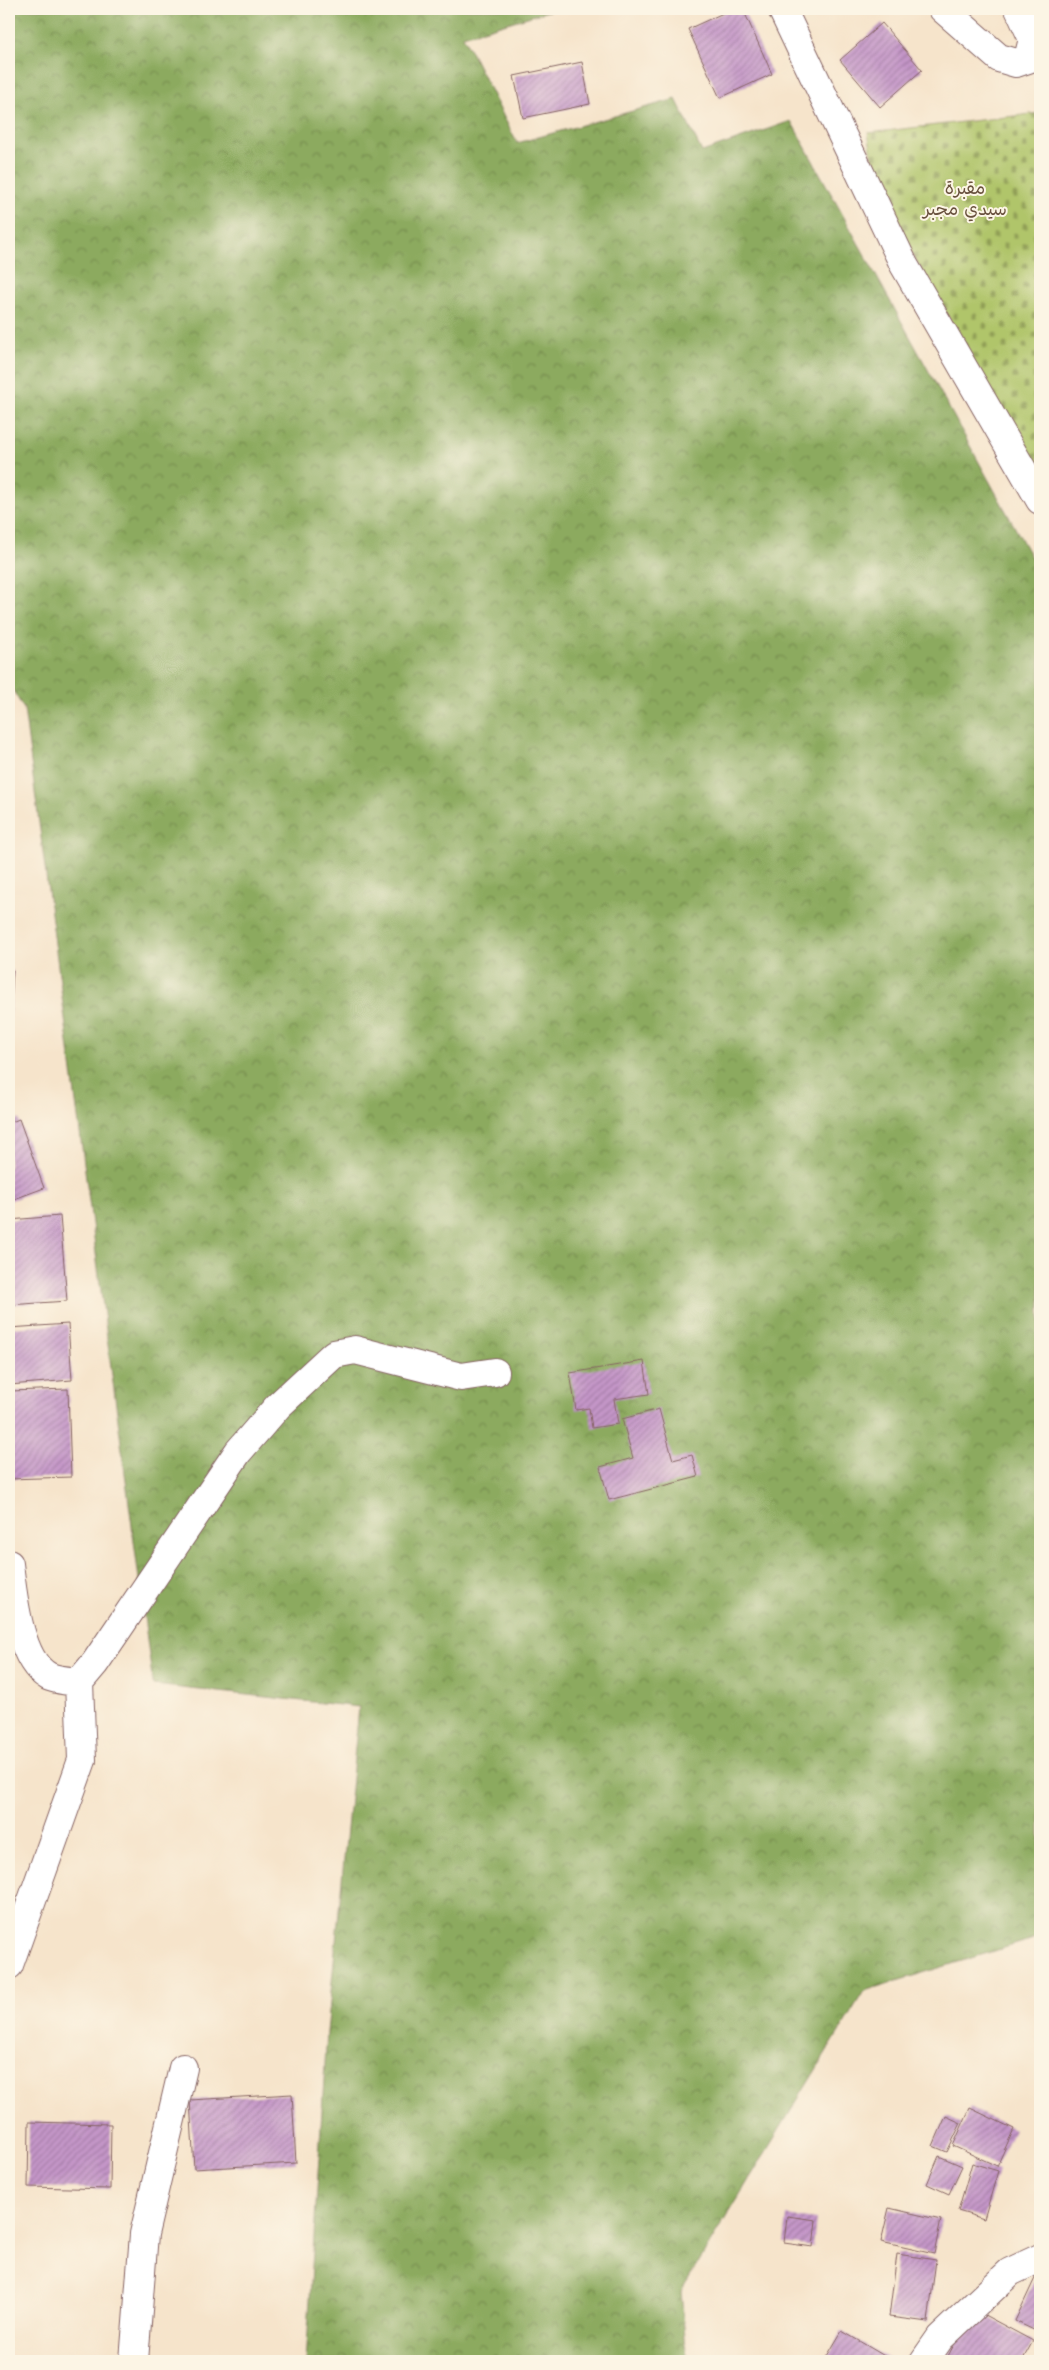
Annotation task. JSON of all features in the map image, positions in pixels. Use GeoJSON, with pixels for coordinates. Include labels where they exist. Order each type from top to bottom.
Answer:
{"type":"FeatureCollection","features":[{"type":"Feature","properties":{"kind":"street"},"geometry":{"type":"LineString","coordinates":[[782,9],[904,265],[1040,500]]}},
{"type":"Feature","properties":{"kind":"street"},"geometry":{"type":"LineString","coordinates":[[943,9],[999,58],[1016,63],[1028,59],[1033,39],[1018,9]]}},
{"type":"Feature","properties":{"kind":"street"},"geometry":{"type":"LineString","coordinates":[[9,1965],[82,1760],[78,1682],[95,1662],[238,1452],[278,1406],[334,1354],[356,1350],[461,1377],[495,1372]]}},
{"type":"Feature","properties":{"kind":"street"},"geometry":{"type":"LineString","coordinates":[[9,1564],[15,1610],[28,1656],[48,1676],[78,1682]]}},
{"type":"Feature","properties":{"kind":"street"},"geometry":{"type":"LineString","coordinates":[[134,2361],[144,2234],[183,2068]]}},
{"type":"Feature","properties":{"kind":"street"},"geometry":{"type":"LineString","coordinates":[[924,2361],[940,2338],[1010,2272],[1040,2258]]}},
{"type":"Feature","properties":{"kind":"green space"},"geometry":{"type":"Polygon","coordinates":[[[9,9],[555,9],[463,36],[517,143],[676,99],[702,152],[791,121],[1040,573],[1040,1937],[864,1991],[681,2291],[687,2361],[306,2361],[327,2032],[359,1707],[153,1685],[24,709],[9,684],[9,9]]]}},
{"type":"Feature","properties":{"kind":"green space","name":"مقبرة سيدي مجبر"},"geometry":{"type":"Polygon","coordinates":[[[1040,113],[1040,479],[880,197],[868,133],[1040,113]]]}},
{"type":"Feature","properties":{"kind":"building"},"geometry":{"type":"Polygon","coordinates":[[[732,9],[743,9],[772,74],[720,98],[688,29],[732,9]]]}},
{"type":"Feature","properties":{"kind":"building"},"geometry":{"type":"Polygon","coordinates":[[[882,23],[922,70],[880,107],[840,60],[882,23]]]}},
{"type":"Feature","properties":{"kind":"building"},"geometry":{"type":"Polygon","coordinates":[[[582,62],[590,104],[523,118],[514,76],[582,62]]]}},
{"type":"Feature","properties":{"kind":"building"},"geometry":{"type":"Polygon","coordinates":[[[9,970],[13,970],[10,1021],[9,1021],[9,970]]]}},
{"type":"Feature","properties":{"kind":"building"},"geometry":{"type":"Polygon","coordinates":[[[19,1119],[44,1188],[9,1201],[9,1123],[19,1119]]]}},
{"type":"Feature","properties":{"kind":"building"},"geometry":{"type":"Polygon","coordinates":[[[60,1216],[67,1301],[9,1305],[9,1220],[60,1216]]]}},
{"type":"Feature","properties":{"kind":"building"},"geometry":{"type":"Polygon","coordinates":[[[68,1324],[72,1380],[9,1385],[9,1328],[68,1324]]]}},
{"type":"Feature","properties":{"kind":"building"},"geometry":{"type":"Polygon","coordinates":[[[644,1361],[649,1394],[614,1399],[618,1424],[592,1428],[589,1408],[576,1410],[570,1373],[644,1361]]]}},
{"type":"Feature","properties":{"kind":"building"},"geometry":{"type":"Polygon","coordinates":[[[68,1389],[71,1477],[9,1479],[9,1391],[68,1389]]]}},
{"type":"Feature","properties":{"kind":"building"},"geometry":{"type":"Polygon","coordinates":[[[659,1409],[673,1460],[692,1455],[698,1477],[609,1500],[600,1467],[633,1458],[622,1419],[659,1409]]]}},
{"type":"Feature","properties":{"kind":"building"},"geometry":{"type":"Polygon","coordinates":[[[292,2094],[296,2163],[194,2169],[190,2100],[292,2094]]]}},
{"type":"Feature","properties":{"kind":"building"},"geometry":{"type":"Polygon","coordinates":[[[970,2108],[1014,2129],[997,2166],[953,2146],[970,2108]]]}},
{"type":"Feature","properties":{"kind":"building"},"geometry":{"type":"Polygon","coordinates":[[[946,2116],[961,2123],[947,2152],[933,2146],[946,2116]]]}},
{"type":"Feature","properties":{"kind":"building"},"geometry":{"type":"Polygon","coordinates":[[[29,2122],[111,2124],[110,2189],[28,2187],[29,2122]]]}},
{"type":"Feature","properties":{"kind":"building"},"geometry":{"type":"Polygon","coordinates":[[[939,2156],[962,2166],[949,2194],[927,2184],[939,2156]]]}},
{"type":"Feature","properties":{"kind":"building"},"geometry":{"type":"Polygon","coordinates":[[[972,2163],[998,2171],[984,2219],[958,2211],[972,2163]]]}},
{"type":"Feature","properties":{"kind":"building"},"geometry":{"type":"Polygon","coordinates":[[[889,2208],[941,2220],[934,2254],[881,2242],[889,2208]]]}},
{"type":"Feature","properties":{"kind":"building"},"geometry":{"type":"Polygon","coordinates":[[[787,2216],[816,2220],[813,2247],[784,2243],[787,2216]]]}},
{"type":"Feature","properties":{"kind":"building"},"geometry":{"type":"Polygon","coordinates":[[[897,2254],[936,2260],[928,2322],[889,2317],[897,2254]]]}},
{"type":"Feature","properties":{"kind":"building"},"geometry":{"type":"Polygon","coordinates":[[[1037,2274],[1040,2275],[1040,2333],[1015,2321],[1037,2274]]]}},
{"type":"Feature","properties":{"kind":"building"},"geometry":{"type":"Polygon","coordinates":[[[973,2309],[1033,2341],[1022,2361],[954,2361],[947,2358],[973,2309]]]}},
{"type":"Feature","properties":{"kind":"building"},"geometry":{"type":"Polygon","coordinates":[[[842,2331],[893,2361],[824,2361],[842,2331]]]}}]}
